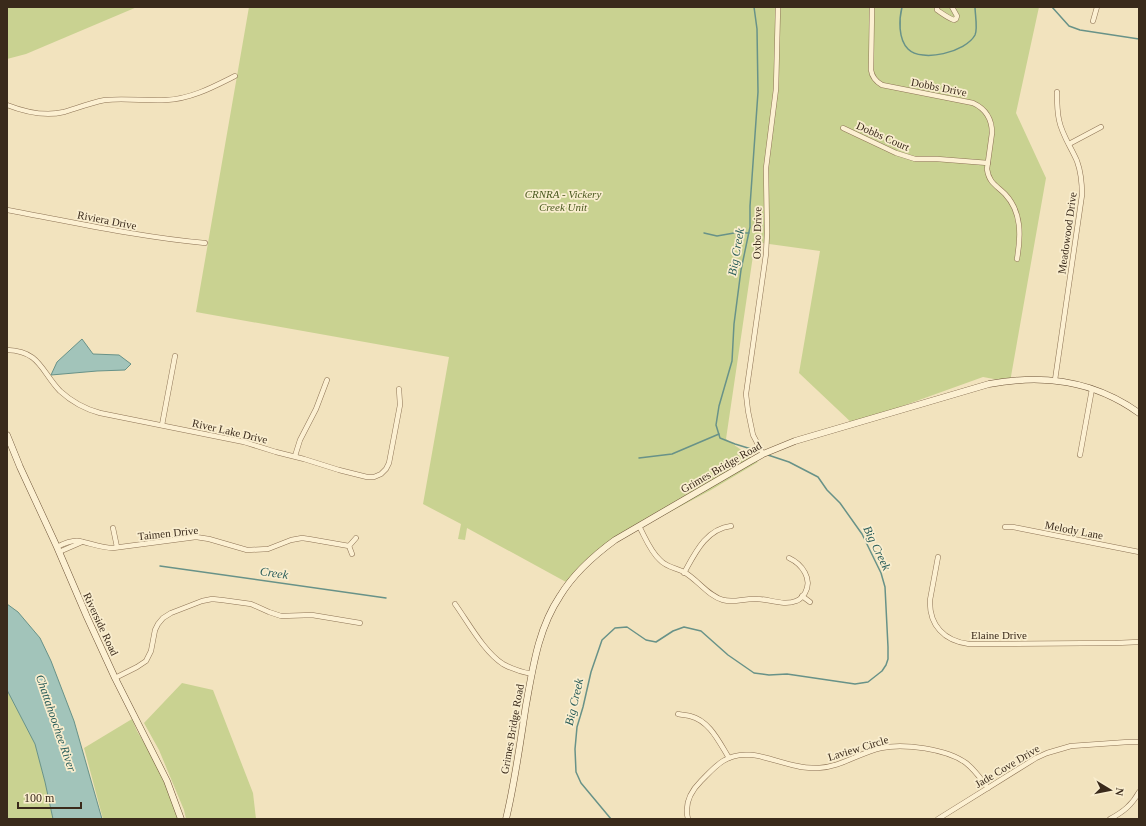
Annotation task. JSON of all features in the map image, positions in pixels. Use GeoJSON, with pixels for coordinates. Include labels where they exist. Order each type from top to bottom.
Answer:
{"type":"FeatureCollection","features":[{"type":"Feature","properties":{"kind":"street","name":"Oxbo Drive"},"geometry":{"type":"LineString","coordinates":[[763,454],[753,434],[746,394],[766,254],[766,168],[776,89],[780,7]]}},
{"type":"Feature","properties":{"kind":"street","name":"Dobbs Drive"},"geometry":{"type":"LineString","coordinates":[[872,7],[871,70],[874,78],[878,82],[882,85],[971,102],[978,105],[986,113],[992,127],[987,169],[989,179],[1011,200],[1017,215],[1020,231],[1018,259]]}},
{"type":"Feature","properties":{"kind":"street"},"geometry":{"type":"LineString","coordinates":[[937,7],[937,10],[954,20],[957,16],[952,7]]}},
{"type":"Feature","properties":{"kind":"street"},"geometry":{"type":"LineString","coordinates":[[1093,21],[1097,7]]}},
{"type":"Feature","properties":{"kind":"street"},"geometry":{"type":"LineString","coordinates":[[7,105],[21,111],[35,114],[49,114],[63,112],[106,100],[174,100],[194,95],[235,76]]}},
{"type":"Feature","properties":{"kind":"street","name":"Meadowood Drive"},"geometry":{"type":"LineString","coordinates":[[1055,380],[1082,195],[1080,170],[1059,120],[1057,92]]}},
{"type":"Feature","properties":{"kind":"street"},"geometry":{"type":"LineString","coordinates":[[1068,144],[1101,127]]}},
{"type":"Feature","properties":{"kind":"street","name":"Dobbs Court"},"geometry":{"type":"LineString","coordinates":[[843,128],[896,153],[915,159],[937,159],[988,163]]}},
{"type":"Feature","properties":{"kind":"street","name":"Riviera Drive"},"geometry":{"type":"LineString","coordinates":[[7,210],[136,235],[205,243]]}},
{"type":"Feature","properties":{"kind":"street","name":"River Lake Drive"},"geometry":{"type":"LineString","coordinates":[[7,350],[16,350],[32,357],[43,367],[60,390],[80,406],[100,413],[244,442],[367,477],[374,477],[381,474],[389,463],[400,405],[400,390]]}},
{"type":"Feature","properties":{"kind":"street"},"geometry":{"type":"LineString","coordinates":[[162,425],[175,356]]}},
{"type":"Feature","properties":{"kind":"street","name":"Grimes Bridge Road"},"geometry":{"type":"LineString","coordinates":[[506,819],[536,650],[543,628],[566,586],[581,569],[615,540],[763,454],[781,446],[989,384],[1022,379],[1055,380],[1074,383],[1116,399],[1139,413]]}},
{"type":"Feature","properties":{"kind":"street"},"geometry":{"type":"LineString","coordinates":[[295,456],[300,440],[316,409],[327,380]]}},
{"type":"Feature","properties":{"kind":"street"},"geometry":{"type":"LineString","coordinates":[[1080,455],[1092,389]]}},
{"type":"Feature","properties":{"kind":"street","name":"Riverside Road"},"geometry":{"type":"LineString","coordinates":[[7,435],[87,617],[161,770],[181,819]]}},
{"type":"Feature","properties":{"kind":"street"},"geometry":{"type":"LineString","coordinates":[[639,526],[659,560],[668,566],[684,572],[713,596],[725,601],[756,599],[789,603],[796,601],[802,596],[807,587],[807,576],[797,563],[789,558]]}},
{"type":"Feature","properties":{"kind":"street"},"geometry":{"type":"LineString","coordinates":[[684,572],[699,547],[706,539],[720,529],[731,526]]}},
{"type":"Feature","properties":{"kind":"street","name":"Melody Lane"},"geometry":{"type":"LineString","coordinates":[[1006,526],[1139,552]]}},
{"type":"Feature","properties":{"kind":"street"},"geometry":{"type":"LineString","coordinates":[[113,528],[117,547]]}},
{"type":"Feature","properties":{"kind":"street","name":"Taimen Drive"},"geometry":{"type":"LineString","coordinates":[[58,549],[74,541],[106,548],[196,537],[206,538],[251,551],[268,550],[291,540],[302,538],[349,546]]}},
{"type":"Feature","properties":{"kind":"street"},"geometry":{"type":"LineString","coordinates":[[352,554],[349,546],[356,538]]}},
{"type":"Feature","properties":{"kind":"street","name":"Elaine Drive"},"geometry":{"type":"LineString","coordinates":[[938,557],[930,600],[931,614],[935,624],[942,633],[959,643],[1139,642]]}},
{"type":"Feature","properties":{"kind":"street"},"geometry":{"type":"LineString","coordinates":[[802,596],[810,602]]}},
{"type":"Feature","properties":{"kind":"street"},"geometry":{"type":"LineString","coordinates":[[116,678],[146,661],[151,651],[155,630],[163,618],[171,613],[202,601],[212,599],[250,604],[281,616],[312,616],[360,623]]}},
{"type":"Feature","properties":{"kind":"street"},"geometry":{"type":"LineString","coordinates":[[455,604],[485,647],[494,657],[511,668],[532,674]]}},
{"type":"Feature","properties":{"kind":"street"},"geometry":{"type":"LineString","coordinates":[[678,714],[690,716],[705,724],[710,729],[729,758]]}},
{"type":"Feature","properties":{"kind":"street","name":"Jade Cove Drive"},"geometry":{"type":"LineString","coordinates":[[938,819],[1036,758],[1060,749],[1082,745],[1139,742]]}},
{"type":"Feature","properties":{"kind":"street","name":"Laview Circle"},"geometry":{"type":"LineString","coordinates":[[688,819],[687,806],[692,792],[696,787],[718,765],[729,758],[740,755],[751,754],[796,766],[819,768],[840,764],[870,751],[882,748],[910,746],[943,752],[958,758],[973,770],[988,788]]}},
{"type":"Feature","properties":{"kind":"street"},"geometry":{"type":"LineString","coordinates":[[1110,819],[1131,805],[1139,792]]}},
{"type":"Feature","properties":{"kind":"green space"},"geometry":{"type":"Polygon","coordinates":[[[7,7],[137,7],[26,54],[7,59],[7,7]]]}},
{"type":"Feature","properties":{"kind":"green space","name":"CRNRA - Vickery Creek Unit"},"geometry":{"type":"Polygon","coordinates":[[[249,7],[1039,7],[1016,113],[1046,178],[1010,382],[983,377],[872,417],[854,425],[799,373],[820,251],[755,242],[726,439],[758,462],[711,490],[597,551],[566,582],[467,528],[465,540],[458,539],[461,524],[423,504],[449,357],[196,312],[249,7]]]}},
{"type":"Feature","properties":{"kind":"green space"},"geometry":{"type":"Polygon","coordinates":[[[182,683],[213,690],[253,793],[256,819],[186,819],[184,810],[159,750],[144,723],[182,683]]]}},
{"type":"Feature","properties":{"kind":"green space"},"geometry":{"type":"Polygon","coordinates":[[[7,690],[35,744],[53,819],[7,819],[7,690]]]}},
{"type":"Feature","properties":{"kind":"green space"},"geometry":{"type":"Polygon","coordinates":[[[132,719],[137,731],[167,781],[181,819],[103,819],[84,748],[132,719]]]}},
{"type":"Feature","properties":{"kind":"water"},"geometry":{"type":"Polygon","coordinates":[[[82,339],[93,354],[119,355],[131,364],[125,370],[51,375],[57,362],[82,339]]]}},
{"type":"Feature","properties":{"kind":"water","name":"Chattahoochee River"},"geometry":{"type":"Polygon","coordinates":[[[7,604],[18,612],[40,638],[51,661],[74,721],[102,819],[53,819],[35,744],[7,690],[7,604]]]}},
{"type":"Feature","properties":{"kind":"waterway","name":"Big Creek"},"geometry":{"type":"LineString","coordinates":[[754,7],[757,29],[758,92],[750,206],[750,227],[741,270],[734,324],[732,361],[719,406],[716,425],[720,438],[761,452]]}},
{"type":"Feature","properties":{"kind":"waterway"},"geometry":{"type":"LineString","coordinates":[[902,7],[900,17],[902,40],[908,49],[923,55],[943,54],[954,51],[970,41],[976,32],[975,7]]}},
{"type":"Feature","properties":{"kind":"waterway"},"geometry":{"type":"LineString","coordinates":[[1052,7],[1069,26],[1080,30],[1139,39]]}},
{"type":"Feature","properties":{"kind":"waterway"},"geometry":{"type":"LineString","coordinates":[[704,233],[717,236],[734,233],[749,233]]}},
{"type":"Feature","properties":{"kind":"waterway"},"geometry":{"type":"LineString","coordinates":[[639,458],[672,454],[719,434]]}},
{"type":"Feature","properties":{"kind":"waterway","name":"Big Creek"},"geometry":{"type":"LineString","coordinates":[[611,819],[581,783],[576,772],[575,749],[577,727],[591,672],[602,640],[615,628],[627,627],[646,640],[656,642],[673,631],[684,627],[701,631],[728,655],[754,673],[769,675],[787,674],[855,684],[868,682],[882,671],[886,665],[888,659],[888,647],[885,587],[881,573],[862,534],[840,503],[827,490],[818,477],[789,462],[768,455]]}},
{"type":"Feature","properties":{"kind":"waterway","name":"Creek"},"geometry":{"type":"LineString","coordinates":[[160,566],[386,598]]}}]}
